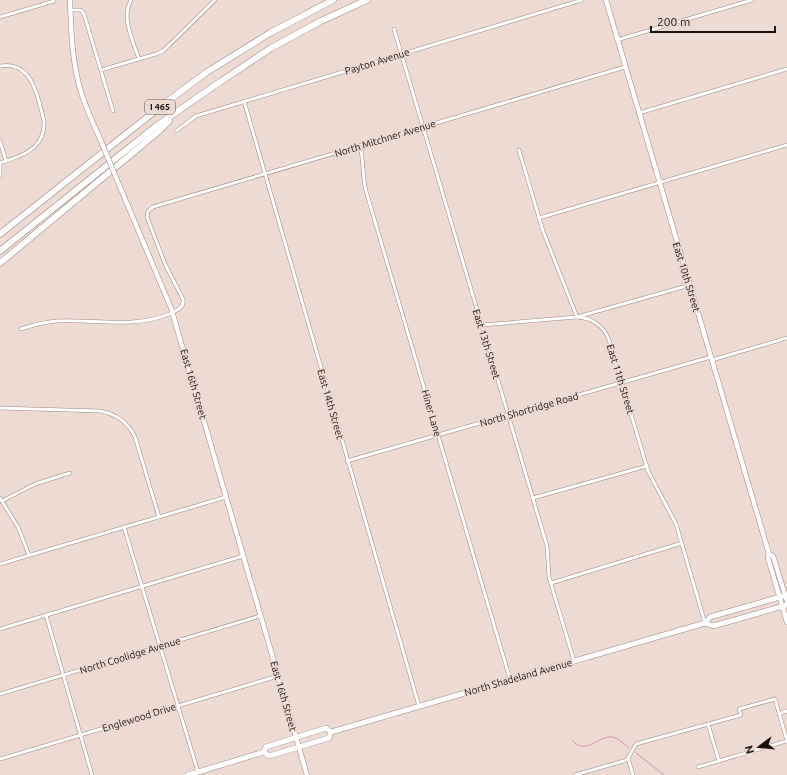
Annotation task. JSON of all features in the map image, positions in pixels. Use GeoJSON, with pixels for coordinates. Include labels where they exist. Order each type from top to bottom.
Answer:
{"type":"FeatureCollection","features":[{"type":"Feature","properties":{"kind":"highway","name":"I 465"},"geometry":{"type":"LineString","coordinates":[[0,234],[164,104],[207,72],[270,33],[333,0]]}},
{"type":"Feature","properties":{"kind":"highway","name":"I 465"},"geometry":{"type":"LineString","coordinates":[[0,251],[155,127],[214,86],[271,48],[366,0]]}},
{"type":"Feature","properties":{"kind":"highway"},"geometry":{"type":"LineString","coordinates":[[0,263],[159,131],[177,113]]}},
{"type":"Feature","properties":{"kind":"main road","name":"North Shadeland Avenue"},"geometry":{"type":"LineString","coordinates":[[331,732],[705,623],[710,617],[785,598]]}},
{"type":"Feature","properties":{"kind":"main road","name":"North Shadeland Avenue"},"geometry":{"type":"LineString","coordinates":[[705,623],[713,626],[785,605]]}},
{"type":"Feature","properties":{"kind":"main road","name":"North Shadeland Avenue"},"geometry":{"type":"LineString","coordinates":[[188,775],[264,752],[266,747],[296,737],[326,728],[331,732]]}},
{"type":"Feature","properties":{"kind":"main road","name":"North Shadeland Avenue"},"geometry":{"type":"LineString","coordinates":[[264,752],[268,756],[329,738],[331,732]]}},
{"type":"Feature","properties":{"kind":"street"},"geometry":{"type":"LineString","coordinates":[[38,0],[40,5]]}},
{"type":"Feature","properties":{"kind":"street","name":"East 16th Street"},"geometry":{"type":"LineString","coordinates":[[70,0],[72,45],[76,72],[85,102],[156,270],[172,313],[307,775]]}},
{"type":"Feature","properties":{"kind":"street"},"geometry":{"type":"LineString","coordinates":[[132,0],[127,10],[127,20],[139,59]]}},
{"type":"Feature","properties":{"kind":"street"},"geometry":{"type":"LineString","coordinates":[[101,70],[156,54],[165,49],[215,0]]}},
{"type":"Feature","properties":{"kind":"street","name":"Payton Avenue"},"geometry":{"type":"LineString","coordinates":[[176,131],[196,116],[582,0]]}},
{"type":"Feature","properties":{"kind":"street","name":"East 10th Street"},"geometry":{"type":"LineString","coordinates":[[606,0],[769,554],[774,556],[785,598],[787,622]]}},
{"type":"Feature","properties":{"kind":"street"},"geometry":{"type":"LineString","coordinates":[[617,40],[752,0]]}},
{"type":"Feature","properties":{"kind":"street"},"geometry":{"type":"LineString","coordinates":[[0,17],[54,1]]}},
{"type":"Feature","properties":{"kind":"street"},"geometry":{"type":"LineString","coordinates":[[71,10],[81,10],[84,14],[113,111]]}},
{"type":"Feature","properties":{"kind":"street","name":"East 13th Street"},"geometry":{"type":"LineString","coordinates":[[394,29],[547,546],[549,577],[574,661]]}},
{"type":"Feature","properties":{"kind":"street"},"geometry":{"type":"LineString","coordinates":[[0,66],[18,68],[30,77],[34,86],[44,123],[43,135],[35,147],[23,156],[0,163],[0,176]]}},
{"type":"Feature","properties":{"kind":"street","name":"North Mitchner Avenue"},"geometry":{"type":"LineString","coordinates":[[172,313],[182,307],[184,304],[183,298],[165,264],[148,218],[148,212],[153,207],[625,67]]}},
{"type":"Feature","properties":{"kind":"street"},"geometry":{"type":"LineString","coordinates":[[638,113],[787,70]]}},
{"type":"Feature","properties":{"kind":"street","name":"East 14th Street"},"geometry":{"type":"LineString","coordinates":[[244,101],[419,706]]}},
{"type":"Feature","properties":{"kind":"street"},"geometry":{"type":"LineString","coordinates":[[0,141],[6,161]]}},
{"type":"Feature","properties":{"kind":"street"},"geometry":{"type":"LineString","coordinates":[[539,218],[787,145]]}},
{"type":"Feature","properties":{"kind":"street","name":"Hiner Lane"},"geometry":{"type":"LineString","coordinates":[[360,146],[363,158],[366,191],[510,680]]}},
{"type":"Feature","properties":{"kind":"street"},"geometry":{"type":"LineString","coordinates":[[519,150],[546,240],[578,317]]}},
{"type":"Feature","properties":{"kind":"street"},"geometry":{"type":"LineString","coordinates":[[482,325],[578,317],[690,285]]}},
{"type":"Feature","properties":{"kind":"street"},"geometry":{"type":"LineString","coordinates":[[21,329],[56,321],[138,322],[172,313]]}},
{"type":"Feature","properties":{"kind":"street","name":"East 11th Street"},"geometry":{"type":"LineString","coordinates":[[578,317],[595,322],[606,333],[609,340],[651,478],[676,524],[705,623]]}},
{"type":"Feature","properties":{"kind":"street","name":"North Shortridge Road"},"geometry":{"type":"LineString","coordinates":[[347,461],[622,382],[787,338]]}},
{"type":"Feature","properties":{"kind":"street"},"geometry":{"type":"LineString","coordinates":[[0,408],[100,411],[109,413],[118,418],[128,425],[135,437],[159,517]]}},
{"type":"Feature","properties":{"kind":"street"},"geometry":{"type":"LineString","coordinates":[[533,498],[647,466]]}},
{"type":"Feature","properties":{"kind":"street"},"geometry":{"type":"LineString","coordinates":[[29,555],[18,527],[1,500],[35,484],[70,473]]}},
{"type":"Feature","properties":{"kind":"street"},"geometry":{"type":"LineString","coordinates":[[0,564],[226,497]]}},
{"type":"Feature","properties":{"kind":"street"},"geometry":{"type":"LineString","coordinates":[[124,527],[198,772]]}},
{"type":"Feature","properties":{"kind":"street"},"geometry":{"type":"LineString","coordinates":[[551,582],[682,544]]}},
{"type":"Feature","properties":{"kind":"street"},"geometry":{"type":"LineString","coordinates":[[0,629],[243,556]]}},
{"type":"Feature","properties":{"kind":"street"},"geometry":{"type":"LineString","coordinates":[[46,615],[92,775]]}},
{"type":"Feature","properties":{"kind":"street","name":"North Coolidge Avenue"},"geometry":{"type":"LineString","coordinates":[[0,694],[260,616]]}},
{"type":"Feature","properties":{"kind":"street","name":"Englewood Drive"},"geometry":{"type":"LineString","coordinates":[[0,759],[278,676]]}},
{"type":"Feature","properties":{"kind":"street"},"geometry":{"type":"LineString","coordinates":[[575,775],[627,760],[636,744],[741,715],[739,709],[775,699],[787,741],[698,767]]}},
{"type":"Feature","properties":{"kind":"street"},"geometry":{"type":"LineString","coordinates":[[779,714],[787,711]]}},
{"type":"Feature","properties":{"kind":"street"},"geometry":{"type":"LineString","coordinates":[[781,723],[787,721]]}},
{"type":"Feature","properties":{"kind":"street"},"geometry":{"type":"LineString","coordinates":[[708,724],[719,761]]}},
{"type":"Feature","properties":{"kind":"street"},"geometry":{"type":"LineString","coordinates":[[628,758],[633,775]]}},
{"type":"Feature","properties":{"kind":"street"},"geometry":{"type":"LineString","coordinates":[[591,770],[592,775]]}},
{"type":"Feature","properties":{"kind":"waterway"},"geometry":{"type":"LineString","coordinates":[[573,741],[578,745],[587,746],[608,737],[613,737],[629,748]]}},
{"type":"Feature","properties":{"kind":"waterway"},"geometry":{"type":"LineString","coordinates":[[636,753],[664,775]]}}]}
